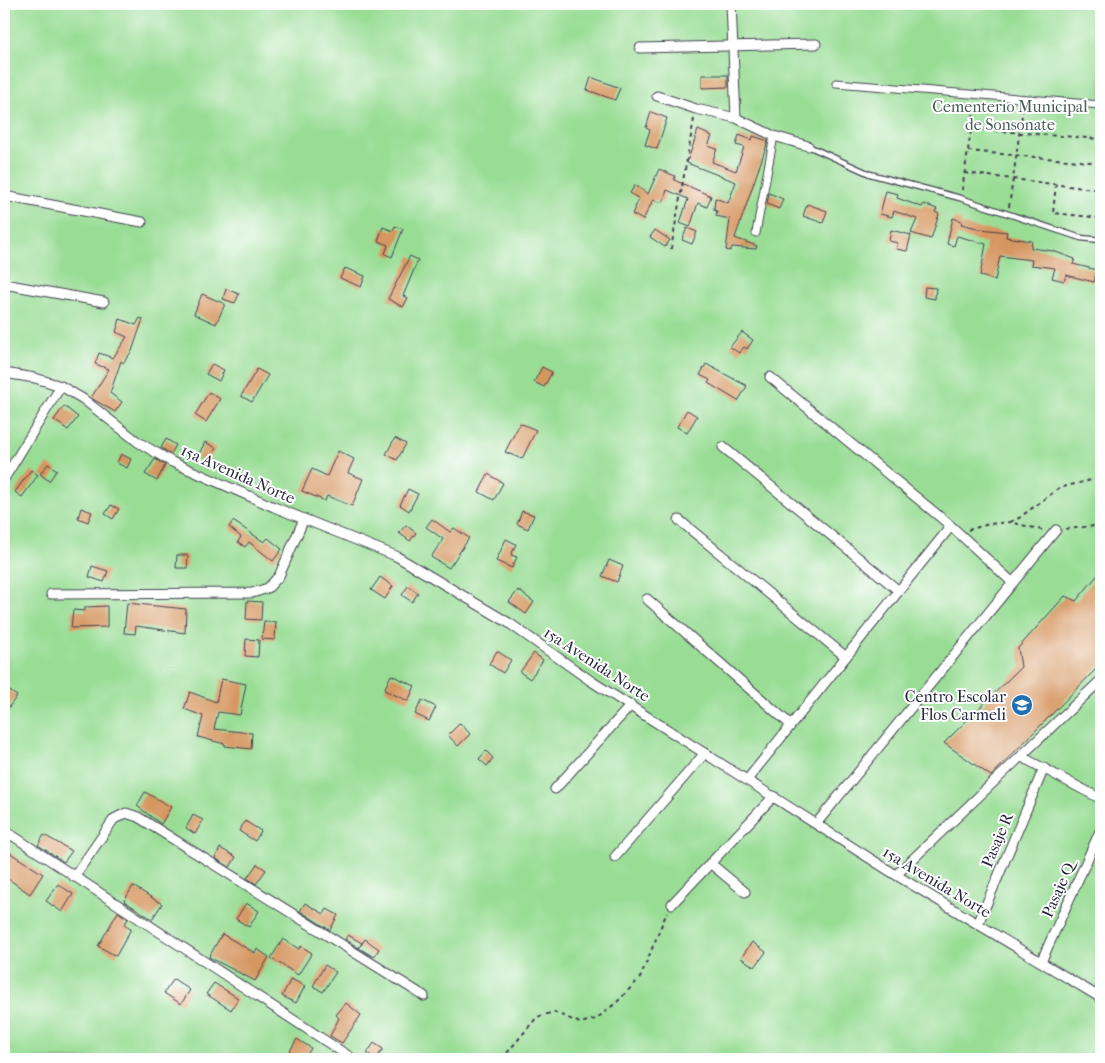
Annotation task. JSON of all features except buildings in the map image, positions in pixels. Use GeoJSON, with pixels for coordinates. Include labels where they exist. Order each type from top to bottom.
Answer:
{"type":"FeatureCollection","features":[{"type":"Feature","properties":{"kind":"street"},"geometry":{"type":"LineString","coordinates":[[731,4],[736,118]]}},
{"type":"Feature","properties":{"kind":"street"},"geometry":{"type":"LineString","coordinates":[[640,48],[816,44]]}},
{"type":"Feature","properties":{"kind":"street"},"geometry":{"type":"LineString","coordinates":[[836,83],[1101,105]]}},
{"type":"Feature","properties":{"kind":"street"},"geometry":{"type":"LineString","coordinates":[[656,96],[696,109],[736,118],[774,136],[808,146]]}},
{"type":"Feature","properties":{"kind":"street"},"geometry":{"type":"LineString","coordinates":[[756,233],[774,136]]}},
{"type":"Feature","properties":{"kind":"street"},"geometry":{"type":"LineString","coordinates":[[4,196],[142,222]]}},
{"type":"Feature","properties":{"kind":"street"},"geometry":{"type":"LineString","coordinates":[[4,284],[104,302]]}},
{"type":"Feature","properties":{"kind":"street","name":"15a Avenida Norte"},"geometry":{"type":"LineString","coordinates":[[4,373],[36,378],[61,386],[83,399],[138,442],[172,462],[304,520],[396,556],[509,623],[591,681],[896,875],[1101,998]]}},
{"type":"Feature","properties":{"kind":"street"},"geometry":{"type":"LineString","coordinates":[[770,377],[951,526],[1013,583]]}},
{"type":"Feature","properties":{"kind":"street"},"geometry":{"type":"LineString","coordinates":[[4,480],[61,386]]}},
{"type":"Feature","properties":{"kind":"street"},"geometry":{"type":"LineString","coordinates":[[723,447],[899,591]]}},
{"type":"Feature","properties":{"kind":"street"},"geometry":{"type":"LineString","coordinates":[[51,594],[252,593],[268,588],[279,576],[304,520]]}},
{"type":"Feature","properties":{"kind":"street"},"geometry":{"type":"LineString","coordinates":[[679,520],[846,657]]}},
{"type":"Feature","properties":{"kind":"street"},"geometry":{"type":"LineString","coordinates":[[747,780],[951,526]]}},
{"type":"Feature","properties":{"kind":"street"},"geometry":{"type":"LineString","coordinates":[[816,824],[1056,530]]}},
{"type":"Feature","properties":{"kind":"street"},"geometry":{"type":"LineString","coordinates":[[647,599],[791,725]]}},
{"type":"Feature","properties":{"kind":"street"},"geometry":{"type":"LineString","coordinates":[[896,875],[1101,680]]}},
{"type":"Feature","properties":{"kind":"street"},"geometry":{"type":"LineString","coordinates":[[555,789],[631,705]]}},
{"type":"Feature","properties":{"kind":"street"},"geometry":{"type":"LineString","coordinates":[[614,857],[705,752]]}},
{"type":"Feature","properties":{"kind":"street"},"geometry":{"type":"LineString","coordinates":[[1022,757],[1101,799]]}},
{"type":"Feature","properties":{"kind":"street","name":"Pasaje R"},"geometry":{"type":"LineString","coordinates":[[978,924],[1044,768]]}},
{"type":"Feature","properties":{"kind":"street"},"geometry":{"type":"LineString","coordinates":[[672,904],[774,796]]}},
{"type":"Feature","properties":{"kind":"street"},"geometry":{"type":"LineString","coordinates":[[74,876],[114,819],[126,813],[138,817],[424,996]]}},
{"type":"Feature","properties":{"kind":"street","name":"Pasaje Q"},"geometry":{"type":"LineString","coordinates":[[1041,962],[1101,829]]}},
{"type":"Feature","properties":{"kind":"street"},"geometry":{"type":"LineString","coordinates":[[4,830],[353,1059]]}},
{"type":"Feature","properties":{"kind":"street"},"geometry":{"type":"LineString","coordinates":[[710,863],[745,892]]}},
{"type":"Feature","properties":{"kind":"lane"},"geometry":{"type":"LineString","coordinates":[[808,146],[870,174],[960,198],[1081,238],[1101,240]]}},
{"type":"Feature","properties":{"kind":"path"},"geometry":{"type":"LineString","coordinates":[[960,198],[977,95]]}},
{"type":"Feature","properties":{"kind":"path"},"geometry":{"type":"LineString","coordinates":[[1008,214],[1025,99]]}},
{"type":"Feature","properties":{"kind":"path"},"geometry":{"type":"LineString","coordinates":[[670,249],[696,109]]}},
{"type":"Feature","properties":{"kind":"path"},"geometry":{"type":"LineString","coordinates":[[972,128],[1101,139]]}},
{"type":"Feature","properties":{"kind":"path"},"geometry":{"type":"LineString","coordinates":[[968,151],[1101,163]]}},
{"type":"Feature","properties":{"kind":"path"},"geometry":{"type":"LineString","coordinates":[[965,174],[1101,190]]}},
{"type":"Feature","properties":{"kind":"path"},"geometry":{"type":"LineString","coordinates":[[1056,184],[1053,213],[1101,218]]}},
{"type":"Feature","properties":{"kind":"path"},"geometry":{"type":"LineString","coordinates":[[959,533],[989,524],[1010,522],[1019,518],[1059,488],[1099,478],[1101,474]]}},
{"type":"Feature","properties":{"kind":"path"},"geometry":{"type":"LineString","coordinates":[[1010,522],[1038,530],[1094,526],[1101,528]]}},
{"type":"Feature","properties":{"kind":"path"},"geometry":{"type":"LineString","coordinates":[[502,1059],[537,1017],[554,1012],[580,1023],[596,1019],[617,1002],[640,978],[672,904]]}},
{"type":"Feature","properties":{"kind":"green space","name":"Cementerio Municipal de Sonsonate"},"geometry":{"type":"Polygon","coordinates":[[[4,4],[1101,4],[1101,1059],[4,1059],[4,4]]]}},
{"type":"Feature","properties":{"kind":"place","name":"Centro Escolar Flos Carmeli"},"geometry":{"type":"Point","coordinates":[1022,705]}}]}
